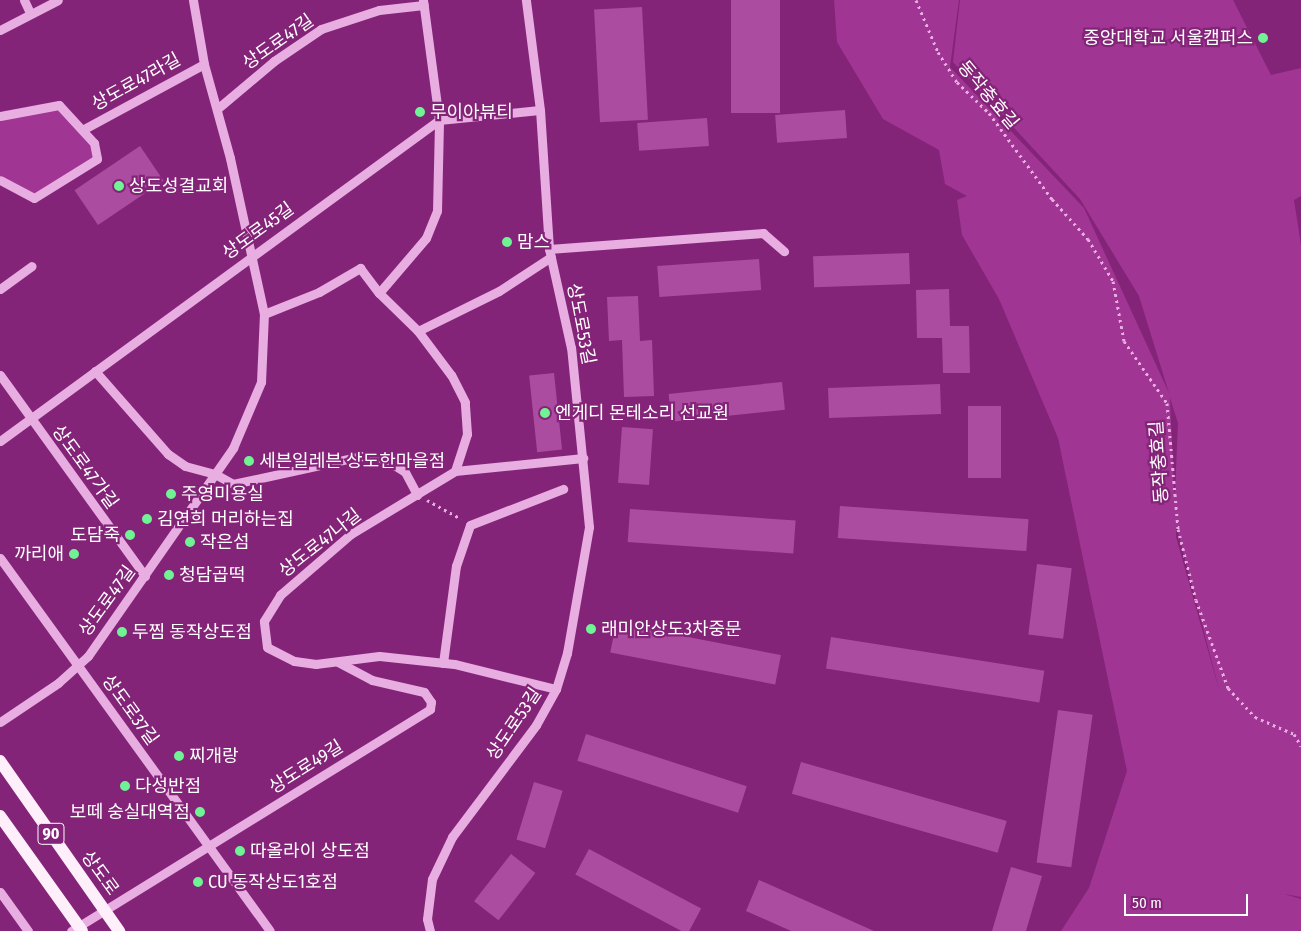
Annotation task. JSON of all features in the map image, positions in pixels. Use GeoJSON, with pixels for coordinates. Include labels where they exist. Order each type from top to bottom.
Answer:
{"type":"FeatureCollection","features":[{"type":"Feature","properties":{"kind":"main road","name":"상도로"},"geometry":{"type":"LineString","coordinates":[[0,761],[119,931]]}},
{"type":"Feature","properties":{"kind":"main road","name":"90"},"geometry":{"type":"LineString","coordinates":[[0,816],[77,929]]}},
{"type":"Feature","properties":{"kind":"street"},"geometry":{"type":"LineString","coordinates":[[24,0],[30,13]]}},
{"type":"Feature","properties":{"kind":"street"},"geometry":{"type":"LineString","coordinates":[[0,30],[58,0]]}},
{"type":"Feature","properties":{"kind":"street","name":"상도로47길"},"geometry":{"type":"LineString","coordinates":[[0,722],[78,665],[145,576],[233,448],[261,382],[264,314],[217,110],[204,64],[193,0]]}},
{"type":"Feature","properties":{"kind":"street","name":"상도로53길"},"geometry":{"type":"LineString","coordinates":[[430,931],[427,919],[432,878],[452,837],[536,725],[556,689],[567,653],[589,526],[571,348],[550,253],[540,110],[526,0]]}},
{"type":"Feature","properties":{"kind":"street"},"geometry":{"type":"LineString","coordinates":[[379,293],[426,238],[436,211],[439,120],[424,2]]}},
{"type":"Feature","properties":{"kind":"street","name":"상도로47길"},"geometry":{"type":"LineString","coordinates":[[217,110],[274,61],[321,29],[379,10],[424,2]]}},
{"type":"Feature","properties":{"kind":"street","name":"상도로47라길"},"geometry":{"type":"LineString","coordinates":[[84,129],[204,64]]}},
{"type":"Feature","properties":{"kind":"street","name":"상도로47라길"},"geometry":{"type":"LineString","coordinates":[[0,116],[59,104],[84,129],[94,143],[97,159],[34,198],[0,180]]}},
{"type":"Feature","properties":{"kind":"street"},"geometry":{"type":"LineString","coordinates":[[439,120],[540,110]]}},
{"type":"Feature","properties":{"kind":"street","name":"상도로45길"},"geometry":{"type":"LineString","coordinates":[[0,442],[439,120]]}},
{"type":"Feature","properties":{"kind":"street"},"geometry":{"type":"LineString","coordinates":[[418,331],[499,291],[550,253],[763,233],[784,251]]}},
{"type":"Feature","properties":{"kind":"street"},"geometry":{"type":"LineString","coordinates":[[0,289],[32,266]]}},
{"type":"Feature","properties":{"kind":"street"},"geometry":{"type":"LineString","coordinates":[[264,314],[319,292],[360,268],[379,293],[418,331],[451,375],[465,402],[467,434],[456,471]]}},
{"type":"Feature","properties":{"kind":"street"},"geometry":{"type":"LineString","coordinates":[[95,371],[168,454],[185,466],[215,474],[233,484],[250,482],[361,456],[386,460],[405,472],[418,495],[456,471],[583,458]]}},
{"type":"Feature","properties":{"kind":"street","name":"상도로47가길"},"geometry":{"type":"LineString","coordinates":[[0,375],[145,576]]}},
{"type":"Feature","properties":{"kind":"street"},"geometry":{"type":"LineString","coordinates":[[443,662],[456,566],[470,525],[563,489]]}},
{"type":"Feature","properties":{"kind":"street","name":"상도로47나길"},"geometry":{"type":"LineString","coordinates":[[418,495],[351,534],[280,595],[264,621],[266,647],[294,660],[338,662],[379,656],[443,662],[508,674],[556,689]]}},
{"type":"Feature","properties":{"kind":"street","name":"상도로37길"},"geometry":{"type":"LineString","coordinates":[[0,558],[270,931]]}},
{"type":"Feature","properties":{"kind":"street","name":"상도로49길"},"geometry":{"type":"LineString","coordinates":[[77,929],[103,907],[209,846],[430,709],[431,702],[424,692],[372,680],[338,662]]}},
{"type":"Feature","properties":{"kind":"street"},"geometry":{"type":"LineString","coordinates":[[0,892],[28,931]]}},
{"type":"Feature","properties":{"kind":"path","name":"동작충효길"},"geometry":{"type":"LineString","coordinates":[[916,0],[952,75],[989,113],[1101,260],[1113,281],[1124,341],[1167,403],[1168,438],[1178,529],[1196,600],[1228,688],[1254,717],[1294,734],[1301,746]]}},
{"type":"Feature","properties":{"kind":"path"},"geometry":{"type":"LineString","coordinates":[[418,495],[470,525]]}},
{"type":"Feature","properties":{"kind":"shaded area"},"geometry":{"type":"Polygon","coordinates":[[[834,0],[959,0],[950,67],[1084,208],[1169,393],[1139,296],[1080,199],[953,62],[960,0],[1233,0],[1271,75],[1301,68],[1301,196],[1294,200],[1301,245],[1301,897],[1284,894],[1301,899],[1301,931],[1061,931],[1089,888],[1127,771],[1058,438],[999,299],[962,235],[957,200],[967,196],[945,184],[939,150],[883,119],[837,42],[834,0]],[[1170,398],[1174,492],[1175,493],[1178,423],[1170,398]],[[1177,528],[1176,537],[1220,693],[1177,528]]]}},
{"type":"Feature","properties":{"kind":"shaded area"},"geometry":{"type":"Polygon","coordinates":[[[58,108],[82,130],[97,159],[37,196],[0,176],[0,117],[58,108]]]}},
{"type":"Feature","properties":{"kind":"building"},"geometry":{"type":"Polygon","coordinates":[[[731,0],[780,0],[780,113],[731,113],[731,0]]]}},
{"type":"Feature","properties":{"kind":"building"},"geometry":{"type":"Polygon","coordinates":[[[642,7],[648,120],[600,122],[594,10],[642,7]]]}},
{"type":"Feature","properties":{"kind":"building"},"geometry":{"type":"Polygon","coordinates":[[[845,110],[847,138],[777,143],[775,115],[845,110]]]}},
{"type":"Feature","properties":{"kind":"building"},"geometry":{"type":"Polygon","coordinates":[[[707,118],[709,146],[639,151],[637,123],[707,118]]]}},
{"type":"Feature","properties":{"kind":"building","name":"상도성결교회"},"geometry":{"type":"Polygon","coordinates":[[[140,146],[163,181],[98,225],[75,190],[140,146]]]}},
{"type":"Feature","properties":{"kind":"building"},"geometry":{"type":"Polygon","coordinates":[[[909,253],[910,284],[814,287],[813,256],[909,253]]]}},
{"type":"Feature","properties":{"kind":"building"},"geometry":{"type":"Polygon","coordinates":[[[759,259],[761,290],[659,297],[657,266],[759,259]]]}},
{"type":"Feature","properties":{"kind":"building"},"geometry":{"type":"Polygon","coordinates":[[[949,289],[950,326],[969,326],[970,373],[943,373],[942,338],[917,338],[916,290],[949,289]]]}},
{"type":"Feature","properties":{"kind":"building"},"geometry":{"type":"Polygon","coordinates":[[[638,296],[640,341],[652,340],[654,396],[624,397],[622,340],[609,341],[607,297],[638,296]]]}},
{"type":"Feature","properties":{"kind":"building","name":"엔게디 몬테소리 선교원"},"geometry":{"type":"Polygon","coordinates":[[[554,373],[562,450],[537,452],[529,376],[554,373]]]}},
{"type":"Feature","properties":{"kind":"building"},"geometry":{"type":"Polygon","coordinates":[[[782,382],[785,410],[672,422],[669,394],[782,382]]]}},
{"type":"Feature","properties":{"kind":"building"},"geometry":{"type":"Polygon","coordinates":[[[940,384],[941,414],[829,418],[828,388],[940,384]]]}},
{"type":"Feature","properties":{"kind":"building"},"geometry":{"type":"Polygon","coordinates":[[[968,406],[1001,406],[1001,478],[968,478],[968,406]]]}},
{"type":"Feature","properties":{"kind":"building"},"geometry":{"type":"Polygon","coordinates":[[[622,427],[653,429],[649,485],[618,483],[622,427]]]}},
{"type":"Feature","properties":{"kind":"building"},"geometry":{"type":"Polygon","coordinates":[[[840,506],[1029,519],[1026,551],[838,538],[840,506]]]}},
{"type":"Feature","properties":{"kind":"building"},"geometry":{"type":"Polygon","coordinates":[[[630,509],[796,521],[793,553],[628,542],[630,509]]]}},
{"type":"Feature","properties":{"kind":"building"},"geometry":{"type":"Polygon","coordinates":[[[1037,564],[1072,568],[1063,639],[1028,634],[1037,564]]]}},
{"type":"Feature","properties":{"kind":"building"},"geometry":{"type":"Polygon","coordinates":[[[616,623],[781,655],[775,685],[610,652],[616,623]]]}},
{"type":"Feature","properties":{"kind":"building"},"geometry":{"type":"Polygon","coordinates":[[[831,637],[1044,671],[1039,702],[826,669],[831,637]]]}},
{"type":"Feature","properties":{"kind":"building"},"geometry":{"type":"Polygon","coordinates":[[[1058,710],[1093,715],[1071,867],[1037,863],[1058,710]]]}},
{"type":"Feature","properties":{"kind":"building"},"geometry":{"type":"Polygon","coordinates":[[[586,734],[747,786],[738,813],[577,761],[586,734]]]}},
{"type":"Feature","properties":{"kind":"building"},"geometry":{"type":"Polygon","coordinates":[[[801,762],[1007,821],[998,853],[792,794],[801,762]]]}},
{"type":"Feature","properties":{"kind":"building"},"geometry":{"type":"Polygon","coordinates":[[[534,782],[563,791],[545,848],[516,839],[534,782]]]}},
{"type":"Feature","properties":{"kind":"building"},"geometry":{"type":"Polygon","coordinates":[[[589,849],[701,909],[689,931],[681,931],[575,875],[589,849]]]}},
{"type":"Feature","properties":{"kind":"building"},"geometry":{"type":"Polygon","coordinates":[[[511,854],[535,873],[498,920],[474,901],[511,854]]]}},
{"type":"Feature","properties":{"kind":"building"},"geometry":{"type":"Polygon","coordinates":[[[1011,867],[1042,876],[1026,931],[992,931],[1011,867]]]}},
{"type":"Feature","properties":{"kind":"building"},"geometry":{"type":"Polygon","coordinates":[[[759,880],[874,931],[791,931],[746,911],[759,880]]]}},
{"type":"Feature","properties":{"kind":"place","name":"중앙대학교 서울캠퍼스"},"geometry":{"type":"Point","coordinates":[1263,38]}},
{"type":"Feature","properties":{"kind":"place","name":"무이아뷰티"},"geometry":{"type":"Point","coordinates":[420,112]}},
{"type":"Feature","properties":{"kind":"place","name":"상도성결교회"},"geometry":{"type":"Point","coordinates":[119,186]}},
{"type":"Feature","properties":{"kind":"place","name":"맘스"},"geometry":{"type":"Point","coordinates":[507,242]}},
{"type":"Feature","properties":{"kind":"place","name":"엔게디 몬테소리 선교원"},"geometry":{"type":"Point","coordinates":[545,413]}},
{"type":"Feature","properties":{"kind":"place","name":"세븐일레븐 상도한마을점"},"geometry":{"type":"Point","coordinates":[249,461]}},
{"type":"Feature","properties":{"kind":"place","name":"주영미용실"},"geometry":{"type":"Point","coordinates":[171,494]}},
{"type":"Feature","properties":{"kind":"place","name":"김연희 머리하는집"},"geometry":{"type":"Point","coordinates":[147,519]}},
{"type":"Feature","properties":{"kind":"place","name":"도담죽"},"geometry":{"type":"Point","coordinates":[130,535]}},
{"type":"Feature","properties":{"kind":"place","name":"작은섬"},"geometry":{"type":"Point","coordinates":[190,542]}},
{"type":"Feature","properties":{"kind":"place","name":"까리애"},"geometry":{"type":"Point","coordinates":[74,554]}},
{"type":"Feature","properties":{"kind":"place","name":"청담곱떡"},"geometry":{"type":"Point","coordinates":[169,575]}},
{"type":"Feature","properties":{"kind":"place","name":"래미안상도3차중문"},"geometry":{"type":"Point","coordinates":[591,629]}},
{"type":"Feature","properties":{"kind":"place","name":"두찜 동작상도점"},"geometry":{"type":"Point","coordinates":[122,632]}},
{"type":"Feature","properties":{"kind":"place","name":"찌개랑"},"geometry":{"type":"Point","coordinates":[179,756]}},
{"type":"Feature","properties":{"kind":"place","name":"다성반점"},"geometry":{"type":"Point","coordinates":[125,786]}},
{"type":"Feature","properties":{"kind":"place","name":"보떼 숭실대역점"},"geometry":{"type":"Point","coordinates":[200,812]}},
{"type":"Feature","properties":{"kind":"place","name":"따올라이 상도점"},"geometry":{"type":"Point","coordinates":[240,851]}},
{"type":"Feature","properties":{"kind":"place","name":"CU 동작상도1호점"},"geometry":{"type":"Point","coordinates":[198,882]}}]}
